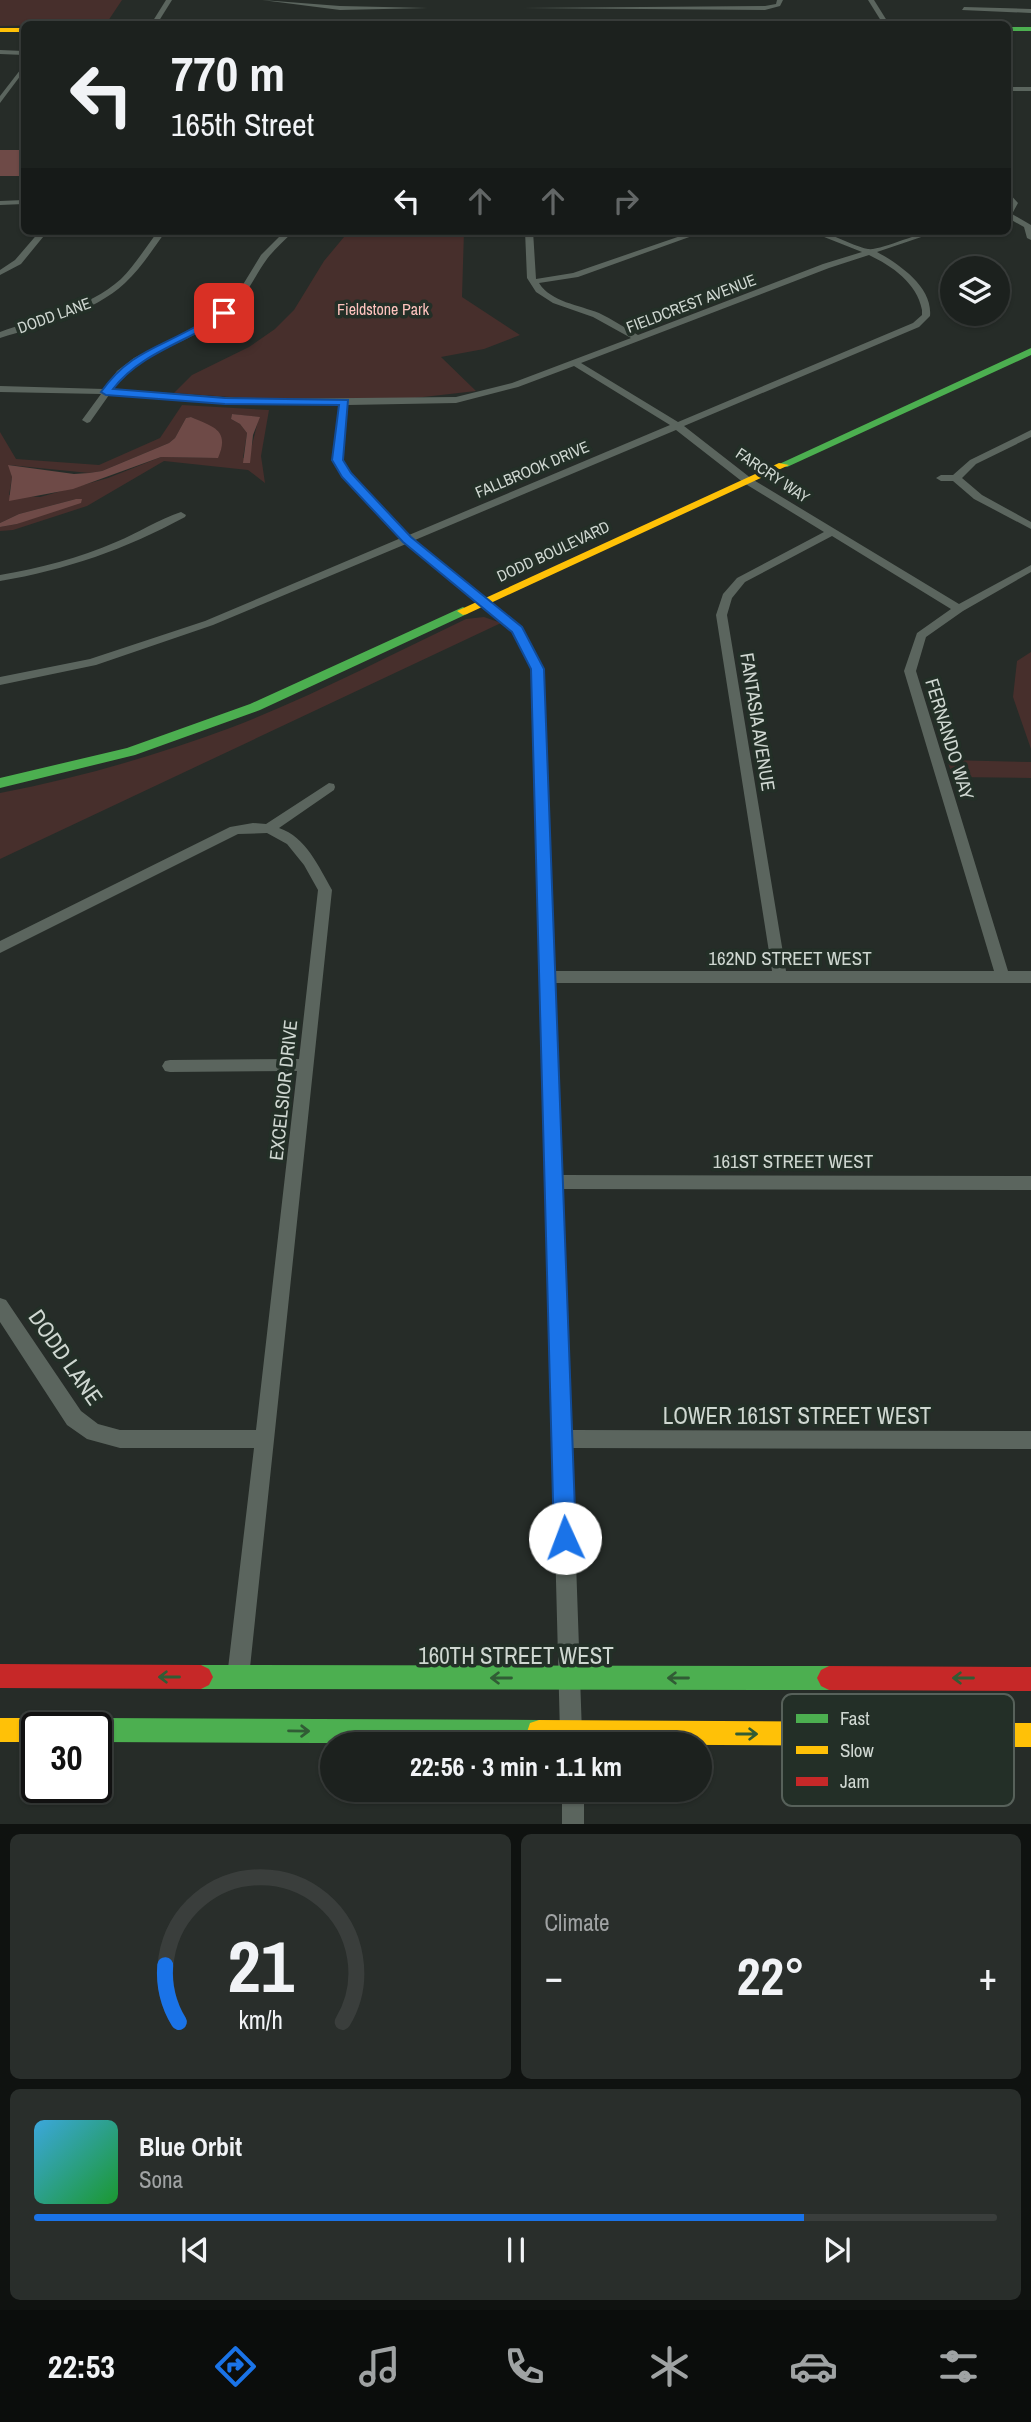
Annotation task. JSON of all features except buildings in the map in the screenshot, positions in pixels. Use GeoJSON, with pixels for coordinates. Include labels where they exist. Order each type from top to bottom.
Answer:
{"type":"FeatureCollection","features":[{"type":"Feature","properties":{"kind":"street"},"geometry":{"type":"LineString","coordinates":[[156,21],[169,0]]}},
{"type":"Feature","properties":{"kind":"street"},"geometry":{"type":"LineString","coordinates":[[265,0],[340,8],[425,9]]}},
{"type":"Feature","properties":{"kind":"street"},"geometry":{"type":"LineString","coordinates":[[424,16],[427,0]]}},
{"type":"Feature","properties":{"kind":"street"},"geometry":{"type":"LineString","coordinates":[[524,0],[525,16]]}},
{"type":"Feature","properties":{"kind":"street"},"geometry":{"type":"LineString","coordinates":[[685,0],[687,8]]}},
{"type":"Feature","properties":{"kind":"street"},"geometry":{"type":"LineString","coordinates":[[525,8],[765,8],[778,5],[780,0]]}},
{"type":"Feature","properties":{"kind":"street"},"geometry":{"type":"LineString","coordinates":[[871,0],[884,21]]}},
{"type":"Feature","properties":{"kind":"street"},"geometry":{"type":"LineString","coordinates":[[964,9],[1031,11]]}},
{"type":"Feature","properties":{"kind":"street"},"geometry":{"type":"LineString","coordinates":[[1011,29],[1031,29]]}},
{"type":"Feature","properties":{"kind":"street"},"geometry":{"type":"LineString","coordinates":[[0,30],[21,30]]}},
{"type":"Feature","properties":{"kind":"street"},"geometry":{"type":"LineString","coordinates":[[0,52],[21,52]]}},
{"type":"Feature","properties":{"kind":"street"},"geometry":{"type":"LineString","coordinates":[[0,101],[21,71]]}},
{"type":"Feature","properties":{"kind":"street"},"geometry":{"type":"LineString","coordinates":[[11,85],[21,85]]}},
{"type":"Feature","properties":{"kind":"street"},"geometry":{"type":"LineString","coordinates":[[1011,89],[1031,89]]}},
{"type":"Feature","properties":{"kind":"street"},"geometry":{"type":"LineString","coordinates":[[0,202],[21,202]]}},
{"type":"Feature","properties":{"kind":"street"},"geometry":{"type":"LineString","coordinates":[[1011,216],[1024,223],[1030,230],[1031,238]]}},
{"type":"Feature","properties":{"kind":"street"},"geometry":{"type":"LineString","coordinates":[[0,272],[18,262],[41,235]]}},
{"type":"Feature","properties":{"kind":"street","name":"DODD LANE"},"geometry":{"type":"LineString","coordinates":[[0,335],[66,313],[107,293],[132,271],[159,235]]}},
{"type":"Feature","properties":{"kind":"street"},"geometry":{"type":"LineString","coordinates":[[86,420],[120,373],[136,360],[224,313],[239,297],[264,257],[285,235]]}},
{"type":"Feature","properties":{"kind":"street"},"geometry":{"type":"LineString","coordinates":[[529,235],[533,282],[539,290],[556,301],[596,315],[638,338]]}},
{"type":"Feature","properties":{"kind":"street"},"geometry":{"type":"LineString","coordinates":[[533,282],[575,275],[690,235]]}},
{"type":"Feature","properties":{"kind":"street","name":"FALLBROOK DRIVE"},"geometry":{"type":"LineString","coordinates":[[0,681],[92,662],[157,642],[922,321],[926,316],[926,307],[912,278],[900,268],[823,235]]}},
{"type":"Feature","properties":{"kind":"street","name":"FIELDCREST AVENUE"},"geometry":{"type":"LineString","coordinates":[[0,389],[106,392],[225,401],[456,400],[501,389],[923,235]]}},
{"type":"Feature","properties":{"kind":"street","name":"DODD BOULEVARD"},"geometry":{"type":"LineString","coordinates":[[0,783],[130,752],[244,712],[1031,351]]}},
{"type":"Feature","properties":{"kind":"street","name":"FARCRY WAY"},"geometry":{"type":"LineString","coordinates":[[574,362],[676,425],[748,481],[959,609]]}},
{"type":"Feature","properties":{"kind":"street"},"geometry":{"type":"LineString","coordinates":[[344,402],[338,460],[346,475],[407,539],[517,629],[538,669],[571,1732]]}},
{"type":"Feature","properties":{"kind":"street"},"geometry":{"type":"LineString","coordinates":[[956,478],[972,462],[1031,433]]}},
{"type":"Feature","properties":{"kind":"street"},"geometry":{"type":"LineString","coordinates":[[941,478],[956,478],[978,497],[1031,526]]}},
{"type":"Feature","properties":{"kind":"street"},"geometry":{"type":"LineString","coordinates":[[0,578],[63,565],[108,550],[153,531],[181,515]]}},
{"type":"Feature","properties":{"kind":"street","name":"FANTASIA AVENUE"},"geometry":{"type":"LineString","coordinates":[[780,978],[721,622],[722,611],[731,588],[741,580],[832,532]]}},
{"type":"Feature","properties":{"kind":"street","name":"FERNANDO WAY"},"geometry":{"type":"LineString","coordinates":[[1003,978],[910,671],[921,635],[959,609],[1031,568]]}},
{"type":"Feature","properties":{"kind":"street"},"geometry":{"type":"LineString","coordinates":[[0,947],[235,830],[256,825],[271,827],[329,787]]}},
{"type":"Feature","properties":{"kind":"street","name":"EXCELSIOR DRIVE"},"geometry":{"type":"LineString","coordinates":[[238,1677],[325,890],[312,866],[284,834],[271,827]]}},
{"type":"Feature","properties":{"kind":"street","name":"162ND STREET WEST"},"geometry":{"type":"LineString","coordinates":[[548,977],[1031,977]]}},
{"type":"Feature","properties":{"kind":"street"},"geometry":{"type":"LineString","coordinates":[[170,1066],[307,1065]]}},
{"type":"Feature","properties":{"kind":"street","name":"161ST STREET WEST"},"geometry":{"type":"LineString","coordinates":[[554,1182],[1031,1183]]}},
{"type":"Feature","properties":{"kind":"street","name":"DODD LANE"},"geometry":{"type":"LineString","coordinates":[[0,1306],[74,1418],[93,1432],[120,1439],[264,1439]]}},
{"type":"Feature","properties":{"kind":"street","name":"LOWER 161ST STREET WEST"},"geometry":{"type":"LineString","coordinates":[[562,1440],[1031,1440]]}},
{"type":"Feature","properties":{"kind":"street","name":"160TH STREET WEST"},"geometry":{"type":"LineString","coordinates":[[0,1676],[1031,1679]]}},
{"type":"Feature","properties":{"kind":"street"},"geometry":{"type":"LineString","coordinates":[[0,1730],[21,1730]]}},
{"type":"Feature","properties":{"kind":"street"},"geometry":{"type":"LineString","coordinates":[[112,1730],[320,1735]]}},
{"type":"Feature","properties":{"kind":"street"},"geometry":{"type":"LineString","coordinates":[[712,1738],[782,1738]]}},
{"type":"Feature","properties":{"kind":"street"},"geometry":{"type":"LineString","coordinates":[[573,1802],[573,1824]]}},
{"type":"Feature","properties":{"kind":"green space"},"geometry":{"type":"Polygon","coordinates":[[[0,0],[122,0],[108,21],[21,21],[21,26],[0,26],[0,0]]]}},
{"type":"Feature","properties":{"kind":"green space","name":"Fieldstone Park"},"geometry":{"type":"Polygon","coordinates":[[[346,235],[464,235],[462,297],[520,335],[484,349],[441,357],[476,391],[406,399],[244,398],[174,393],[192,375],[249,347],[275,329],[294,310],[324,261],[346,235]]]}},
{"type":"Feature","properties":{"kind":"green space"},"geometry":{"type":"Polygon","coordinates":[[[182,405],[269,410],[261,456],[265,483],[248,470],[164,461],[87,506],[13,530],[0,531],[0,527],[17,524],[76,499],[19,514],[0,523],[0,432],[16,459],[99,465],[160,438],[182,405]],[[232,414],[231,419],[240,424],[247,433],[243,458],[249,457],[259,417],[232,414]],[[191,417],[186,418],[175,438],[169,443],[102,471],[89,473],[9,465],[12,477],[9,495],[40,497],[108,478],[161,457],[218,458],[217,430],[191,417]]]}},
{"type":"Feature","properties":{"kind":"green space"},"geometry":{"type":"Polygon","coordinates":[[[484,617],[501,623],[0,859],[0,793],[116,765],[230,728],[320,690],[466,619],[484,617]]]}},
{"type":"Feature","properties":{"kind":"green space"},"geometry":{"type":"Polygon","coordinates":[[[1031,652],[1031,749],[1013,697],[1017,661],[1031,652]]]}},
{"type":"Feature","properties":{"kind":"green space"},"geometry":{"type":"Polygon","coordinates":[[[947,760],[1031,762],[1031,778],[953,777],[947,760]]]}},
{"type":"Feature","properties":{"kind":"shaded area"},"geometry":{"type":"Polygon","coordinates":[[[0,150],[21,150],[21,176],[0,176],[0,150]]]}},
{"type":"Feature","properties":{"kind":"shaded area"},"geometry":{"type":"Polygon","coordinates":[[[232,414],[260,417],[253,435],[250,463],[243,463],[247,433],[240,424],[231,419],[232,414]]]}},
{"type":"Feature","properties":{"kind":"shaded area"},"geometry":{"type":"Polygon","coordinates":[[[191,417],[213,427],[221,435],[218,458],[161,457],[73,489],[9,501],[12,477],[8,465],[74,474],[102,471],[169,443],[175,438],[186,418],[191,417]]]}},
{"type":"Feature","properties":{"kind":"shaded area"},"geometry":{"type":"Polygon","coordinates":[[[82,499],[81,503],[0,527],[0,523],[19,514],[82,499]]]}},
{"type":"Feature","properties":{"kind":"traffic: fast"},"geometry":{"type":"LineString","coordinates":[[1011,29],[1031,29]]}},
{"type":"Feature","properties":{"kind":"traffic: fast"},"geometry":{"type":"LineString","coordinates":[[783,465],[1031,351]]}},
{"type":"Feature","properties":{"kind":"traffic: fast"},"geometry":{"type":"LineString","coordinates":[[0,783],[130,752],[255,707],[463,611]]}},
{"type":"Feature","properties":{"kind":"traffic: fast"},"geometry":{"type":"LineString","coordinates":[[201,1677],[829,1678]]}},
{"type":"Feature","properties":{"kind":"traffic: fast"},"geometry":{"type":"LineString","coordinates":[[112,1730],[539,1732]]}},
{"type":"Feature","properties":{"kind":"traffic: slow"},"geometry":{"type":"LineString","coordinates":[[0,30],[21,30]]}},
{"type":"Feature","properties":{"kind":"traffic: slow"},"geometry":{"type":"LineString","coordinates":[[463,611],[783,465]]}},
{"type":"Feature","properties":{"kind":"traffic: slow"},"geometry":{"type":"LineString","coordinates":[[0,1730],[21,1730]]}},
{"type":"Feature","properties":{"kind":"traffic: slow"},"geometry":{"type":"LineString","coordinates":[[712,1733],[782,1733]]}},
{"type":"Feature","properties":{"kind":"traffic: slow"},"geometry":{"type":"LineString","coordinates":[[1014,1735],[1031,1735]]}},
{"type":"Feature","properties":{"kind":"traffic: jam"},"geometry":{"type":"LineString","coordinates":[[0,1676],[201,1677]]}},
{"type":"Feature","properties":{"kind":"traffic: jam"},"geometry":{"type":"LineString","coordinates":[[829,1678],[1031,1679]]}},
{"type":"Feature","properties":{"kind":"route"},"geometry":{"type":"LineString","coordinates":[[224,313],[136,360],[120,373],[106,392],[225,401],[344,402],[338,460],[346,475],[407,539],[517,629],[538,669],[565,1538]]}}]}
